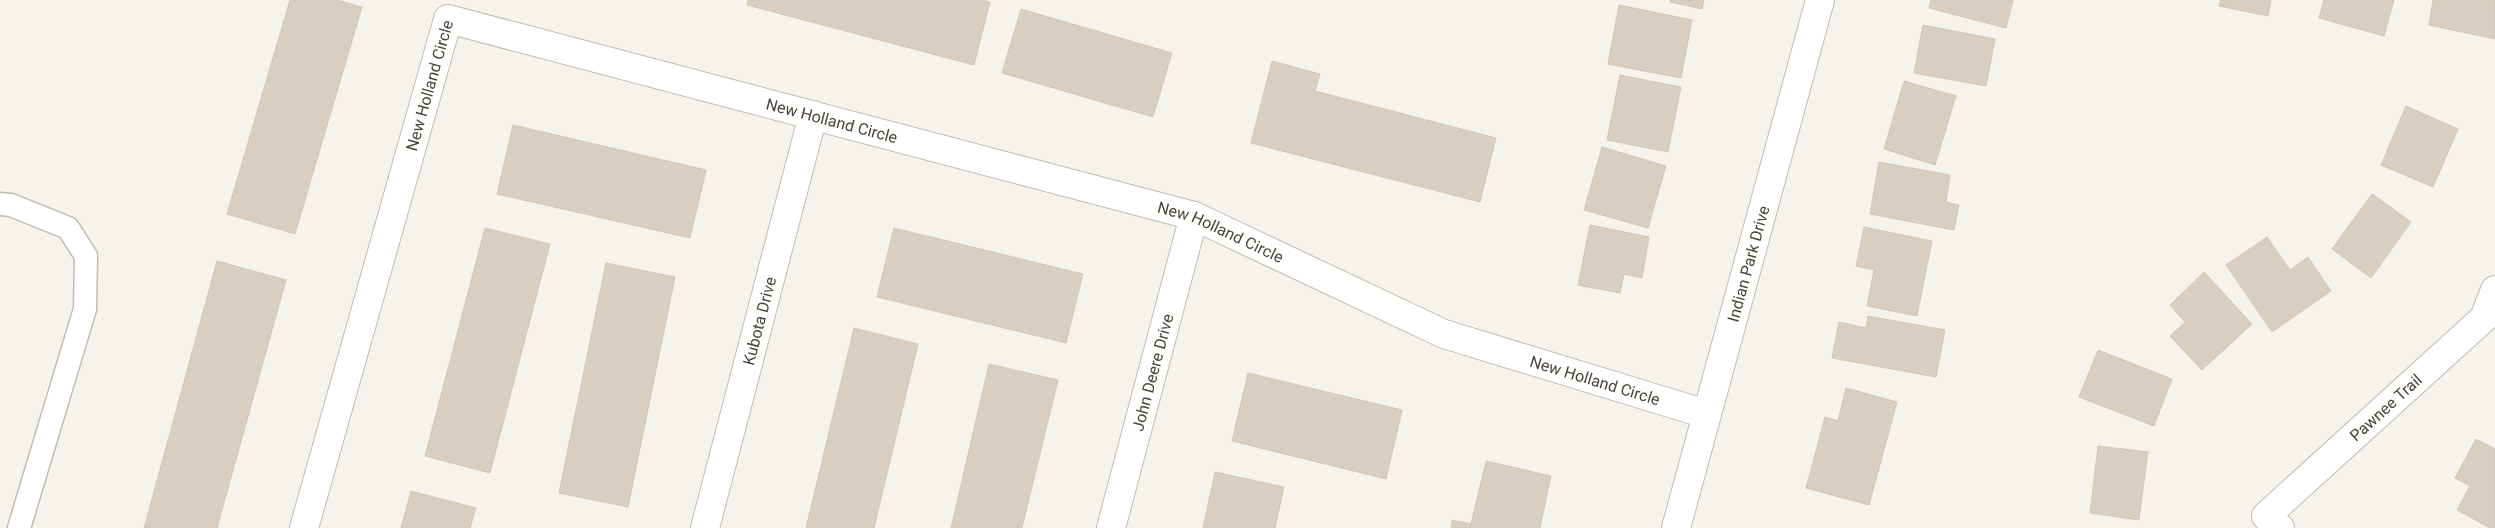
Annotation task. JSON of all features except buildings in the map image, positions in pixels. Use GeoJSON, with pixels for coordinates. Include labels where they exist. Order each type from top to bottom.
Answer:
{"type":"FeatureCollection","features":[{"type":"Feature","properties":{"kind":"street","name":"Indian Park Drive"},"geometry":{"type":"LineString","coordinates":[[1676,528],[1820,0]]}},
{"type":"Feature","properties":{"kind":"street","name":"New Holland Circle"},"geometry":{"type":"LineString","coordinates":[[304,528],[448,19],[1194,216],[1444,334],[1706,414]]}},
{"type":"Feature","properties":{"kind":"street","name":"Kubota Drive"},"geometry":{"type":"LineString","coordinates":[[705,528],[813,115]]}},
{"type":"Feature","properties":{"kind":"street","name":"John Deere Drive"},"geometry":{"type":"LineString","coordinates":[[1111,528],[1194,216]]}},
{"type":"Feature","properties":{"kind":"street","name":"Pawnee Trail"},"geometry":{"type":"LineString","coordinates":[[2273,522],[2489,321],[2495,290]]}},
{"type":"Feature","properties":{"kind":"lane"},"geometry":{"type":"LineString","coordinates":[[0,204],[11,205],[68,228],[86,256],[85,309],[19,528]]}}]}
